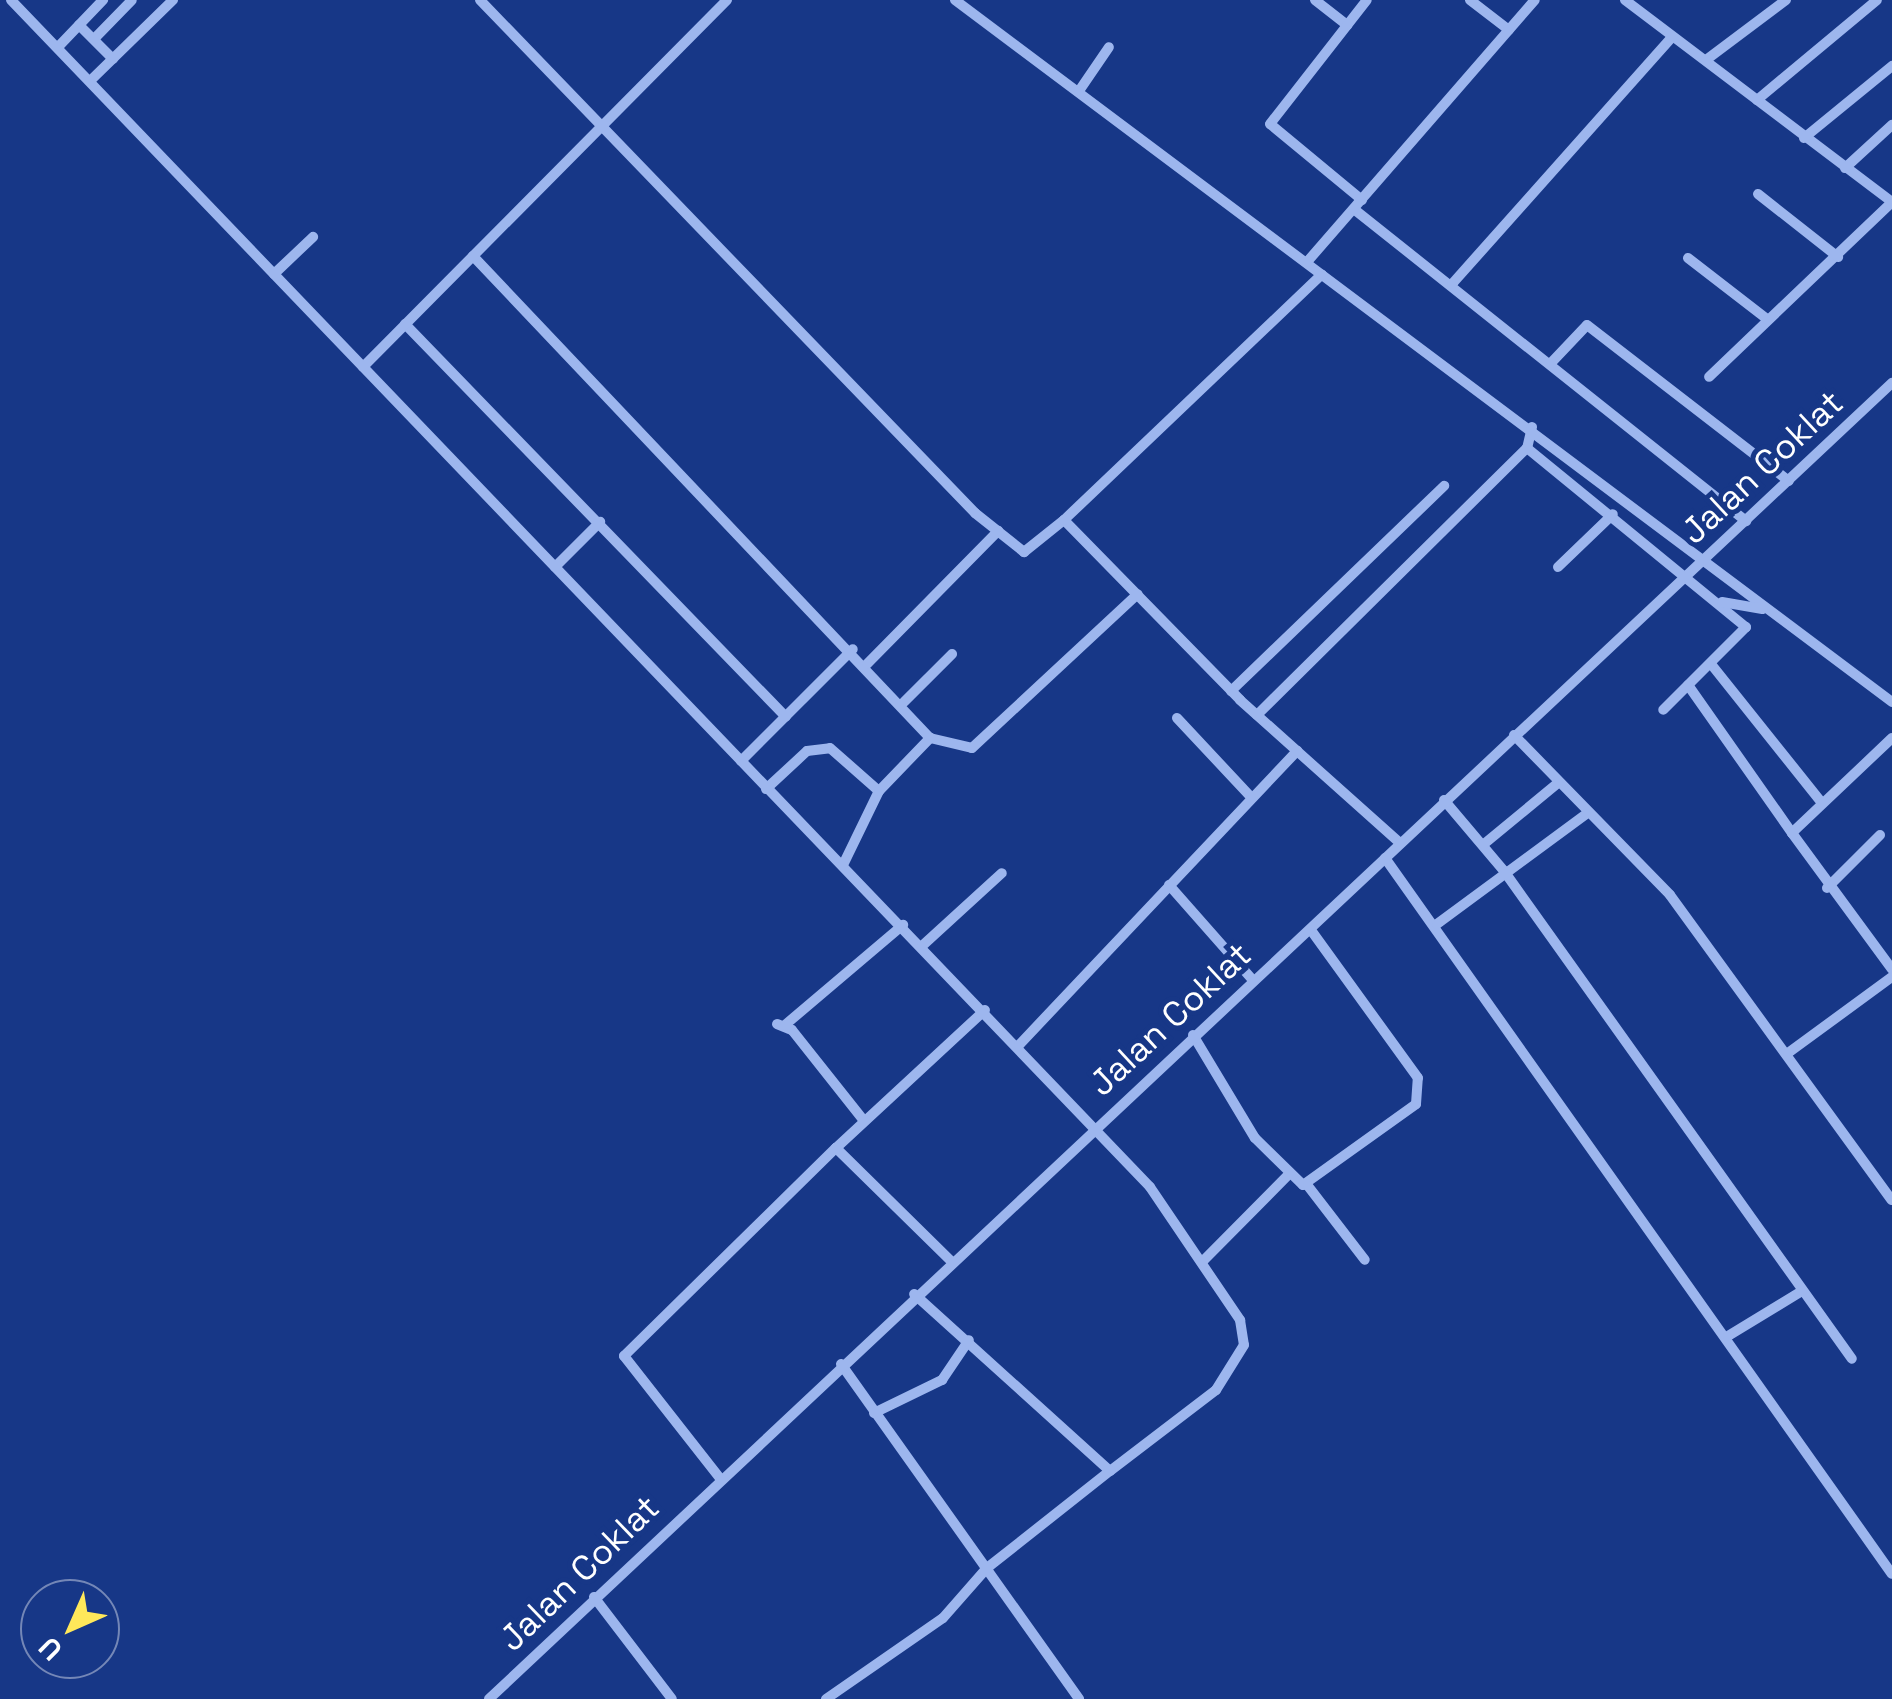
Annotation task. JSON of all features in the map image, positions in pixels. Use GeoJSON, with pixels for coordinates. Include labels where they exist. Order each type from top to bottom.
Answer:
{"type":"FeatureCollection","features":[{"type":"Feature","properties":{"kind":"street"},"geometry":{"type":"LineString","coordinates":[[11,0],[766,789],[904,926],[1096,1127],[1203,1260],[1240,1320],[1244,1345],[1216,1390],[987,1568],[944,1618],[826,1699]]}},
{"type":"Feature","properties":{"kind":"street"},"geometry":{"type":"LineString","coordinates":[[58,46],[103,0]]}},
{"type":"Feature","properties":{"kind":"street"},"geometry":{"type":"LineString","coordinates":[[94,40],[132,0]]}},
{"type":"Feature","properties":{"kind":"street"},"geometry":{"type":"LineString","coordinates":[[90,81],[172,0]]}},
{"type":"Feature","properties":{"kind":"street"},"geometry":{"type":"LineString","coordinates":[[480,0],[599,127],[998,532],[1024,552],[1064,520],[1322,274]]}},
{"type":"Feature","properties":{"kind":"street"},"geometry":{"type":"LineString","coordinates":[[363,366],[727,0]]}},
{"type":"Feature","properties":{"kind":"street"},"geometry":{"type":"LineString","coordinates":[[954,0],[1532,427],[1892,702]]}},
{"type":"Feature","properties":{"kind":"street"},"geometry":{"type":"LineString","coordinates":[[1314,0],[1347,25]]}},
{"type":"Feature","properties":{"kind":"street"},"geometry":{"type":"LineString","coordinates":[[1366,0],[1270,124],[1452,284],[1746,520]]}},
{"type":"Feature","properties":{"kind":"street"},"geometry":{"type":"LineString","coordinates":[[1470,0],[1509,30]]}},
{"type":"Feature","properties":{"kind":"street"},"geometry":{"type":"LineString","coordinates":[[1307,262],[1535,0]]}},
{"type":"Feature","properties":{"kind":"street"},"geometry":{"type":"LineString","coordinates":[[1706,60],[1786,0]]}},
{"type":"Feature","properties":{"kind":"street"},"geometry":{"type":"LineString","coordinates":[[1757,100],[1877,0]]}},
{"type":"Feature","properties":{"kind":"street"},"geometry":{"type":"LineString","coordinates":[[1627,1],[1892,202],[1709,378]]}},
{"type":"Feature","properties":{"kind":"street"},"geometry":{"type":"LineString","coordinates":[[79,25],[112,59]]}},
{"type":"Feature","properties":{"kind":"street"},"geometry":{"type":"LineString","coordinates":[[1452,284],[1672,37]]}},
{"type":"Feature","properties":{"kind":"street"},"geometry":{"type":"LineString","coordinates":[[1079,91],[1109,47]]}},
{"type":"Feature","properties":{"kind":"street"},"geometry":{"type":"LineString","coordinates":[[1804,138],[1892,66]]}},
{"type":"Feature","properties":{"kind":"street"},"geometry":{"type":"LineString","coordinates":[[1845,168],[1892,126]]}},
{"type":"Feature","properties":{"kind":"street"},"geometry":{"type":"LineString","coordinates":[[1758,194],[1838,257]]}},
{"type":"Feature","properties":{"kind":"street"},"geometry":{"type":"LineString","coordinates":[[274,274],[313,236]]}},
{"type":"Feature","properties":{"kind":"street"},"geometry":{"type":"LineString","coordinates":[[473,256],[904,702],[930,738],[972,748],[1138,594]]}},
{"type":"Feature","properties":{"kind":"street"},"geometry":{"type":"LineString","coordinates":[[1688,258],[1768,319]]}},
{"type":"Feature","properties":{"kind":"street"},"geometry":{"type":"LineString","coordinates":[[405,324],[786,717]]}},
{"type":"Feature","properties":{"kind":"street"},"geometry":{"type":"LineString","coordinates":[[1551,363],[1587,326],[1789,481]]}},
{"type":"Feature","properties":{"kind":"street","name":"Jalan Coklat"},"geometry":{"type":"LineString","coordinates":[[489,1699],[950,1260],[1252,980],[1312,930],[1444,800],[1892,383]]}},
{"type":"Feature","properties":{"kind":"street"},"geometry":{"type":"LineString","coordinates":[[1257,715],[1527,448],[1532,427]]}},
{"type":"Feature","properties":{"kind":"street"},"geometry":{"type":"LineString","coordinates":[[1527,448],[1687,574],[1746,627],[1663,710]]}},
{"type":"Feature","properties":{"kind":"street"},"geometry":{"type":"LineString","coordinates":[[1231,691],[1444,486]]}},
{"type":"Feature","properties":{"kind":"street"},"geometry":{"type":"LineString","coordinates":[[1558,567],[1613,514]]}},
{"type":"Feature","properties":{"kind":"street"},"geometry":{"type":"LineString","coordinates":[[1064,520],[1231,691],[1400,843]]}},
{"type":"Feature","properties":{"kind":"street"},"geometry":{"type":"LineString","coordinates":[[555,567],[600,522]]}},
{"type":"Feature","properties":{"kind":"street"},"geometry":{"type":"LineString","coordinates":[[867,664],[998,532]]}},
{"type":"Feature","properties":{"kind":"street"},"geometry":{"type":"LineString","coordinates":[[1720,602],[1753,603],[1828,652]]}},
{"type":"Feature","properties":{"kind":"street"},"geometry":{"type":"LineString","coordinates":[[741,762],[853,649]]}},
{"type":"Feature","properties":{"kind":"street"},"geometry":{"type":"LineString","coordinates":[[904,702],[952,654]]}},
{"type":"Feature","properties":{"kind":"street"},"geometry":{"type":"LineString","coordinates":[[1711,664],[1822,804]]}},
{"type":"Feature","properties":{"kind":"street"},"geometry":{"type":"LineString","coordinates":[[1688,686],[1826,888],[1892,969]]}},
{"type":"Feature","properties":{"kind":"street"},"geometry":{"type":"LineString","coordinates":[[1177,718],[1251,797]]}},
{"type":"Feature","properties":{"kind":"street"},"geometry":{"type":"LineString","coordinates":[[1514,736],[1586,814],[1670,895],[1788,1052],[1892,1200]]}},
{"type":"Feature","properties":{"kind":"street"},"geometry":{"type":"LineString","coordinates":[[844,865],[880,791],[930,738]]}},
{"type":"Feature","properties":{"kind":"street"},"geometry":{"type":"LineString","coordinates":[[1792,834],[1892,738]]}},
{"type":"Feature","properties":{"kind":"street"},"geometry":{"type":"LineString","coordinates":[[766,789],[807,751],[830,748],[880,791]]}},
{"type":"Feature","properties":{"kind":"street"},"geometry":{"type":"LineString","coordinates":[[1019,1046],[1297,751]]}},
{"type":"Feature","properties":{"kind":"street"},"geometry":{"type":"LineString","coordinates":[[1484,844],[1558,783]]}},
{"type":"Feature","properties":{"kind":"street"},"geometry":{"type":"LineString","coordinates":[[1444,800],[1504,871],[1852,1359]]}},
{"type":"Feature","properties":{"kind":"street"},"geometry":{"type":"LineString","coordinates":[[1440,922],[1586,814]]}},
{"type":"Feature","properties":{"kind":"street"},"geometry":{"type":"LineString","coordinates":[[1826,888],[1880,835]]}},
{"type":"Feature","properties":{"kind":"street"},"geometry":{"type":"LineString","coordinates":[[1385,858],[1440,922],[1888,1570]]}},
{"type":"Feature","properties":{"kind":"street"},"geometry":{"type":"LineString","coordinates":[[922,946],[1002,873]]}},
{"type":"Feature","properties":{"kind":"street"},"geometry":{"type":"LineString","coordinates":[[1169,884],[1252,980]]}},
{"type":"Feature","properties":{"kind":"street"},"geometry":{"type":"LineString","coordinates":[[864,1120],[781,1024],[904,926]]}},
{"type":"Feature","properties":{"kind":"street"},"geometry":{"type":"LineString","coordinates":[[1308,1186],[1422,1091],[1312,930]]}},
{"type":"Feature","properties":{"kind":"street"},"geometry":{"type":"LineString","coordinates":[[1788,1052],[1892,977]]}},
{"type":"Feature","properties":{"kind":"street"},"geometry":{"type":"LineString","coordinates":[[719,1477],[624,1356],[864,1120],[985,1010]]}},
{"type":"Feature","properties":{"kind":"street"},"geometry":{"type":"LineString","coordinates":[[1193,1035],[1242,1120],[1288,1175],[1308,1186],[1364,1260]]}},
{"type":"Feature","properties":{"kind":"street"},"geometry":{"type":"LineString","coordinates":[[836,1148],[950,1260]]}},
{"type":"Feature","properties":{"kind":"street"},"geometry":{"type":"LineString","coordinates":[[1203,1260],[1288,1175]]}},
{"type":"Feature","properties":{"kind":"street"},"geometry":{"type":"LineString","coordinates":[[1728,1336],[1802,1291]]}},
{"type":"Feature","properties":{"kind":"street"},"geometry":{"type":"LineString","coordinates":[[914,1294],[1110,1471]]}},
{"type":"Feature","properties":{"kind":"street"},"geometry":{"type":"LineString","coordinates":[[874,1414],[942,1380],[969,1340]]}},
{"type":"Feature","properties":{"kind":"street"},"geometry":{"type":"LineString","coordinates":[[841,1364],[1079,1699]]}},
{"type":"Feature","properties":{"kind":"street"},"geometry":{"type":"LineString","coordinates":[[594,1597],[672,1699]]}}]}
